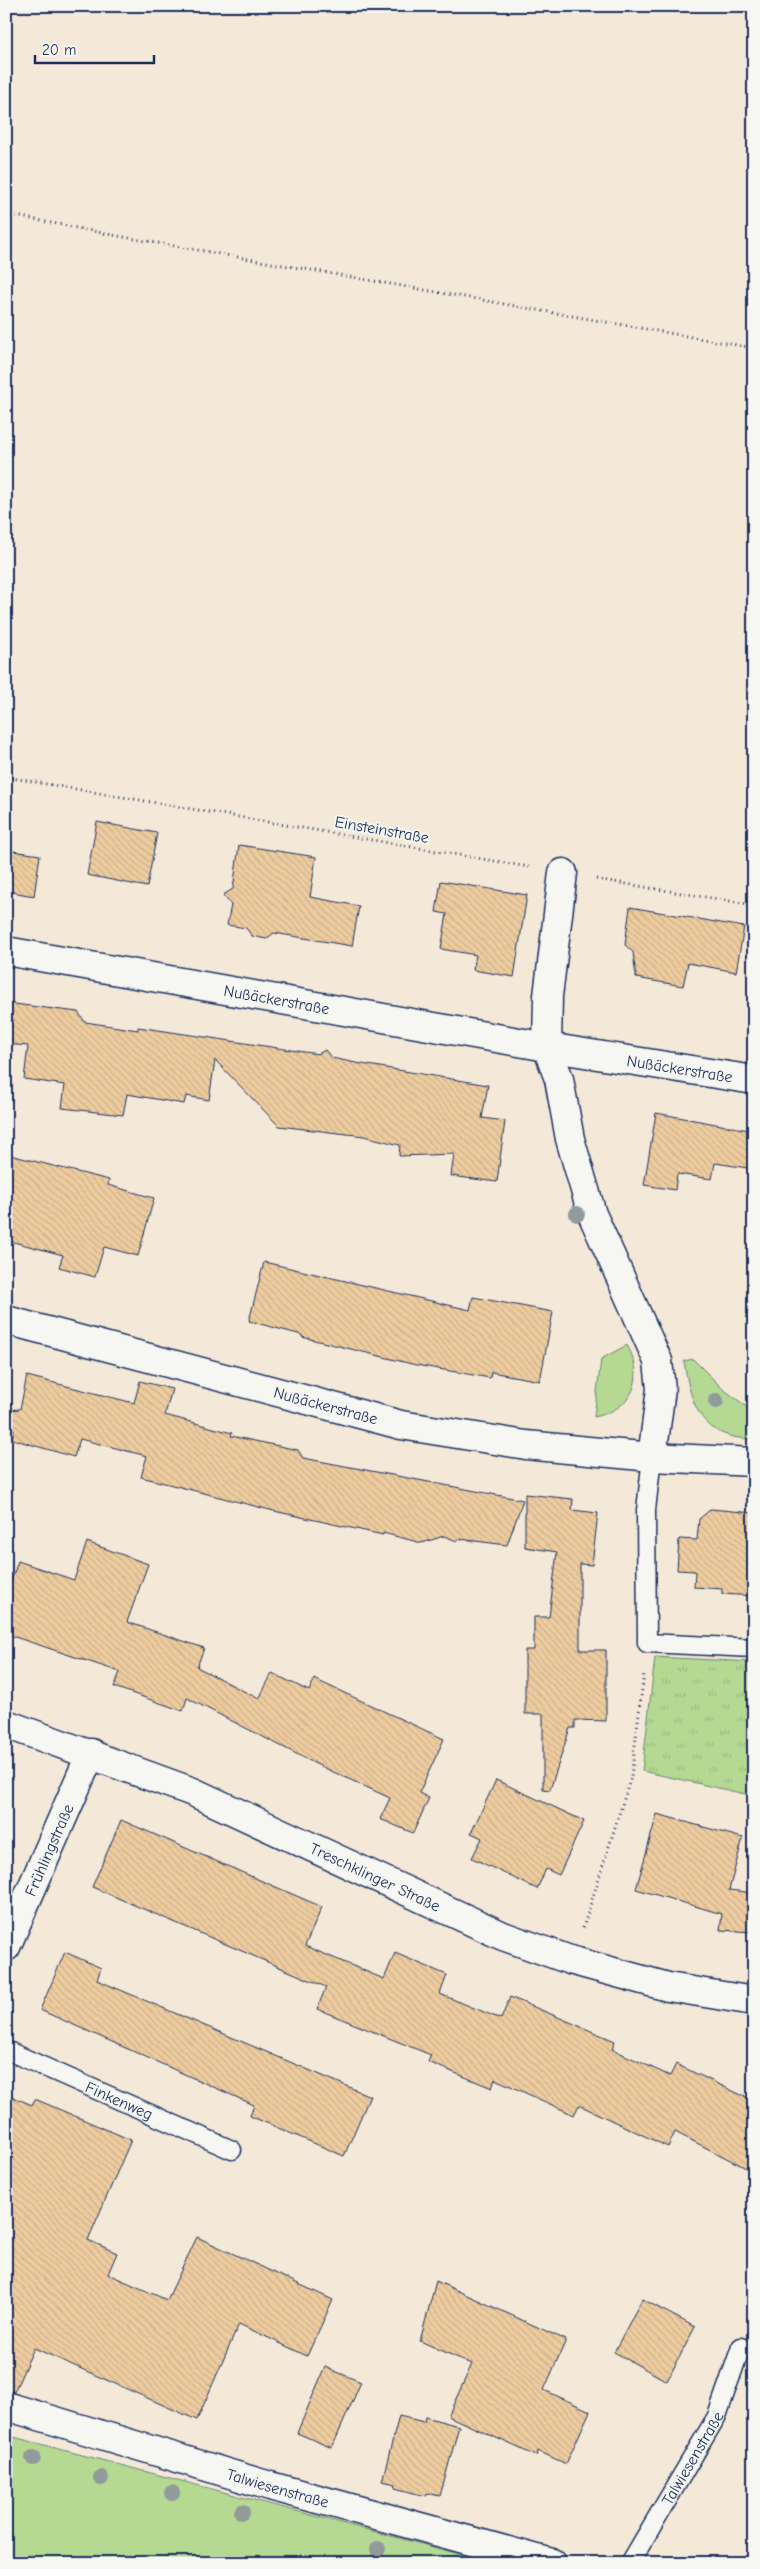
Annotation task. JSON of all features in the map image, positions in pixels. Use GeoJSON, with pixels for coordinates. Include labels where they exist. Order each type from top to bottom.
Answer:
{"type":"FeatureCollection","features":[{"type":"Feature","properties":{"kind":"street"},"geometry":{"type":"LineString","coordinates":[[563,873],[548,996],[547,1047],[559,1079],[570,1139],[592,1214],[658,1361],[661,1389],[652,1457]]}},
{"type":"Feature","properties":{"kind":"street","name":"Nußäckerstraße"},"geometry":{"type":"LineString","coordinates":[[6,951],[547,1047],[754,1080]]}},
{"type":"Feature","properties":{"kind":"street","name":"Nußäckerstraße"},"geometry":{"type":"LineString","coordinates":[[6,1320],[401,1425],[526,1445],[652,1457],[754,1462]]}},
{"type":"Feature","properties":{"kind":"street","name":"Treschklinger Straße"},"geometry":{"type":"LineString","coordinates":[[6,1724],[91,1753],[193,1792],[503,1936],[570,1960],[668,1986],[754,2001]]}},
{"type":"Feature","properties":{"kind":"street","name":"Frühlingstraße"},"geometry":{"type":"LineString","coordinates":[[6,1947],[91,1753]]}},
{"type":"Feature","properties":{"kind":"street","name":"Talwiesenstraße"},"geometry":{"type":"LineString","coordinates":[[6,2406],[270,2486],[552,2563]]}},
{"type":"Feature","properties":{"kind":"lane"},"geometry":{"type":"LineString","coordinates":[[652,1457],[646,1510],[647,1642],[754,1648]]}},
{"type":"Feature","properties":{"kind":"lane","name":"Finkenweg"},"geometry":{"type":"LineString","coordinates":[[6,2050],[232,2150]]}},
{"type":"Feature","properties":{"kind":"lane","name":"Talwiesenstraße"},"geometry":{"type":"LineString","coordinates":[[630,2563],[717,2416],[741,2347]]}},
{"type":"Feature","properties":{"kind":"path"},"geometry":{"type":"LineString","coordinates":[[6,214],[118,236],[754,348]]}},
{"type":"Feature","properties":{"kind":"path","name":"Einsteinstraße"},"geometry":{"type":"LineString","coordinates":[[6,777],[754,904]]}},
{"type":"Feature","properties":{"kind":"path"},"geometry":{"type":"LineString","coordinates":[[582,1931],[631,1776],[647,1642]]}},
{"type":"Feature","properties":{"kind":"green space"},"geometry":{"type":"Polygon","coordinates":[[[627,1345],[636,1370],[632,1391],[618,1407],[594,1417],[601,1359],[627,1345]]]}},
{"type":"Feature","properties":{"kind":"green space"},"geometry":{"type":"Polygon","coordinates":[[[693,1359],[723,1389],[754,1412],[754,1439],[722,1433],[710,1426],[702,1417],[690,1392],[684,1361],[693,1359]]]}},
{"type":"Feature","properties":{"kind":"green space"},"geometry":{"type":"Polygon","coordinates":[[[655,1657],[754,1662],[754,1796],[642,1771],[655,1657]]]}},
{"type":"Feature","properties":{"kind":"green space"},"geometry":{"type":"Polygon","coordinates":[[[6,2435],[494,2563],[6,2563],[6,2435]]]}},
{"type":"Feature","properties":{"kind":"building"},"geometry":{"type":"Polygon","coordinates":[[[97,822],[157,833],[147,887],[87,875],[97,822]]]}},
{"type":"Feature","properties":{"kind":"building"},"geometry":{"type":"Polygon","coordinates":[[[239,845],[316,857],[310,897],[359,906],[352,946],[274,933],[266,939],[252,936],[246,928],[227,925],[231,905],[223,895],[233,889],[239,845]]]}},
{"type":"Feature","properties":{"kind":"building"},"geometry":{"type":"Polygon","coordinates":[[[6,850],[40,855],[34,896],[6,891],[6,850]]]}},
{"type":"Feature","properties":{"kind":"building"},"geometry":{"type":"Polygon","coordinates":[[[441,881],[527,895],[514,977],[473,970],[476,955],[441,949],[447,914],[436,912],[441,881]]]}},
{"type":"Feature","properties":{"kind":"building"},"geometry":{"type":"Polygon","coordinates":[[[630,907],[744,927],[736,972],[688,963],[683,986],[636,978],[633,952],[625,945],[630,907]]]}},
{"type":"Feature","properties":{"kind":"building"},"geometry":{"type":"Polygon","coordinates":[[[6,1003],[78,1012],[85,1022],[138,1030],[138,1027],[318,1054],[325,1050],[332,1058],[488,1085],[482,1118],[505,1121],[497,1182],[451,1176],[454,1154],[399,1156],[400,1145],[364,1136],[279,1126],[215,1060],[209,1100],[186,1096],[184,1104],[127,1094],[123,1115],[62,1108],[65,1085],[24,1079],[28,1046],[6,1044],[6,1003]]]}},
{"type":"Feature","properties":{"kind":"building"},"geometry":{"type":"Polygon","coordinates":[[[656,1113],[754,1131],[754,1169],[715,1163],[712,1179],[677,1174],[675,1190],[644,1185],[656,1113]]]}},
{"type":"Feature","properties":{"kind":"building"},"geometry":{"type":"Polygon","coordinates":[[[6,1154],[109,1180],[108,1185],[154,1198],[138,1256],[104,1247],[95,1277],[59,1267],[63,1255],[6,1240],[6,1154]]]}},
{"type":"Feature","properties":{"kind":"building"},"geometry":{"type":"Polygon","coordinates":[[[264,1262],[470,1310],[473,1297],[553,1312],[540,1381],[491,1372],[490,1378],[416,1365],[302,1337],[302,1335],[249,1321],[264,1262]]]}},
{"type":"Feature","properties":{"kind":"building"},"geometry":{"type":"Polygon","coordinates":[[[27,1376],[134,1403],[140,1381],[172,1389],[165,1415],[232,1433],[231,1436],[298,1450],[303,1458],[523,1500],[507,1545],[459,1539],[457,1541],[444,1536],[422,1543],[383,1533],[383,1535],[274,1511],[141,1477],[147,1456],[80,1439],[74,1457],[12,1439],[14,1429],[6,1423],[6,1410],[20,1409],[27,1376]]]}},
{"type":"Feature","properties":{"kind":"building"},"geometry":{"type":"Polygon","coordinates":[[[525,1494],[573,1499],[572,1510],[598,1513],[592,1565],[580,1564],[580,1650],[606,1650],[606,1721],[575,1720],[575,1728],[570,1728],[550,1790],[543,1789],[543,1714],[525,1714],[525,1650],[534,1650],[534,1617],[549,1617],[557,1552],[525,1547],[525,1494]]]}},
{"type":"Feature","properties":{"kind":"building"},"geometry":{"type":"Polygon","coordinates":[[[711,1509],[754,1513],[754,1596],[722,1594],[722,1589],[694,1587],[695,1571],[677,1570],[679,1539],[697,1540],[699,1519],[711,1509]]]}},
{"type":"Feature","properties":{"kind":"building"},"geometry":{"type":"Polygon","coordinates":[[[87,1542],[148,1564],[127,1622],[204,1648],[197,1667],[259,1699],[272,1673],[309,1691],[314,1679],[444,1739],[419,1793],[429,1798],[413,1833],[380,1819],[390,1798],[316,1764],[187,1698],[183,1711],[114,1687],[120,1672],[6,1634],[6,1596],[18,1561],[74,1580],[87,1542]]]}},
{"type":"Feature","properties":{"kind":"building"},"geometry":{"type":"Polygon","coordinates":[[[496,1780],[584,1821],[559,1875],[546,1869],[537,1889],[472,1858],[482,1838],[471,1833],[496,1780]]]}},
{"type":"Feature","properties":{"kind":"building"},"geometry":{"type":"Polygon","coordinates":[[[657,1814],[743,1838],[729,1890],[754,1893],[754,1932],[720,1930],[722,1914],[636,1889],[657,1814]]]}},
{"type":"Feature","properties":{"kind":"building"},"geometry":{"type":"Polygon","coordinates":[[[121,1820],[322,1907],[305,1946],[384,1979],[395,1953],[447,1975],[440,1994],[501,2019],[510,1997],[615,2041],[612,2049],[670,2076],[676,2064],[754,2101],[754,2172],[675,2132],[668,2147],[579,2105],[574,2115],[495,2079],[492,2088],[428,2062],[431,2055],[317,2009],[326,1987],[92,1887],[121,1820]]]}},
{"type":"Feature","properties":{"kind":"building"},"geometry":{"type":"Polygon","coordinates":[[[65,1952],[101,1968],[97,1980],[370,2096],[344,2156],[250,2116],[254,2105],[40,2010],[65,1952]]]}},
{"type":"Feature","properties":{"kind":"building"},"geometry":{"type":"Polygon","coordinates":[[[6,2094],[32,2105],[35,2099],[131,2140],[88,2240],[117,2253],[108,2274],[167,2300],[197,2237],[333,2300],[307,2356],[239,2324],[197,2420],[34,2348],[14,2392],[6,2391],[6,2094]]]}},
{"type":"Feature","properties":{"kind":"building"},"geometry":{"type":"Polygon","coordinates":[[[436,2281],[566,2340],[544,2390],[590,2411],[566,2464],[538,2451],[536,2456],[448,2416],[472,2364],[420,2341],[436,2281]]]}},
{"type":"Feature","properties":{"kind":"building"},"geometry":{"type":"Polygon","coordinates":[[[642,2299],[695,2327],[667,2381],[614,2352],[642,2299]]]}},
{"type":"Feature","properties":{"kind":"building"},"geometry":{"type":"Polygon","coordinates":[[[325,2367],[361,2382],[332,2448],[297,2433],[325,2367]]]}},
{"type":"Feature","properties":{"kind":"building"},"geometry":{"type":"Polygon","coordinates":[[[399,2416],[424,2422],[425,2417],[459,2426],[440,2496],[426,2493],[425,2496],[395,2488],[396,2484],[382,2481],[399,2416]]]}}]}
